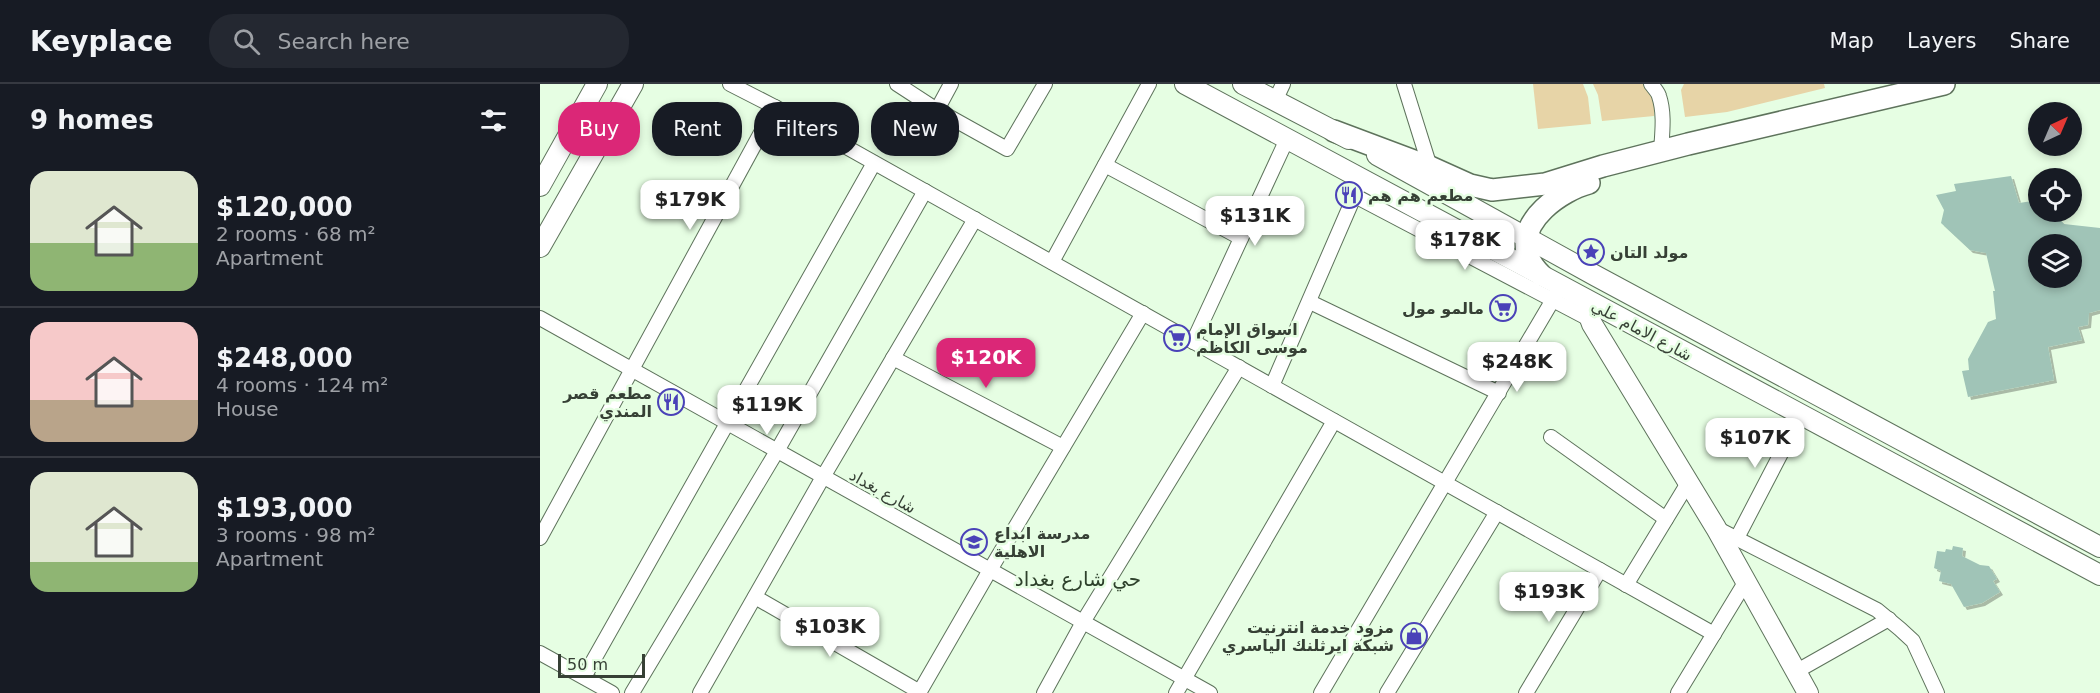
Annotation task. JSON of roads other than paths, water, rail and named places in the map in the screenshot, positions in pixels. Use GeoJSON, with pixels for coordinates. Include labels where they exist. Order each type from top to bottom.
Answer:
{"type":"FeatureCollection","features":[{"type":"Feature","properties":{"kind":"main road"},"geometry":{"type":"LineString","coordinates":[[540,186],[597,84]]}},
{"type":"Feature","properties":{"kind":"main road"},"geometry":{"type":"LineString","coordinates":[[540,247],[633,84]]}},
{"type":"Feature","properties":{"kind":"main road","name":"شارع الامام علي"},"geometry":{"type":"LineString","coordinates":[[1185,84],[1287,139],[1358,188],[1449,225],[1541,275],[1557,293],[1801,415],[2100,575]]}},
{"type":"Feature","properties":{"kind":"main road","name":"شارع الامام علي"},"geometry":{"type":"LineString","coordinates":[[1243,84],[1279,92],[1334,130],[1463,202],[2100,547]]}},
{"type":"Feature","properties":{"kind":"main road","name":"شارع الامام علي"},"geometry":{"type":"LineString","coordinates":[[1334,130],[1470,185],[1492,190],[1545,184],[1603,166],[1944,84]]}},
{"type":"Feature","properties":{"kind":"main road"},"geometry":{"type":"LineString","coordinates":[[1541,275],[1532,265],[1527,254],[1527,237],[1538,214],[1559,196],[1579,186],[1606,178],[1661,152]]}},
{"type":"Feature","properties":{"kind":"main road"},"geometry":{"type":"LineString","coordinates":[[1449,225],[1460,228],[1473,222],[1474,215],[1463,202]]}},
{"type":"Feature","properties":{"kind":"main road"},"geometry":{"type":"LineString","coordinates":[[1589,310],[1716,528],[1808,693]]}},
{"type":"Feature","properties":{"kind":"street"},"geometry":{"type":"LineString","coordinates":[[730,84],[766,102]]}},
{"type":"Feature","properties":{"kind":"street"},"geometry":{"type":"LineString","coordinates":[[897,84],[925,102]]}},
{"type":"Feature","properties":{"kind":"street"},"geometry":{"type":"LineString","coordinates":[[941,102],[951,84]]}},
{"type":"Feature","properties":{"kind":"street"},"geometry":{"type":"LineString","coordinates":[[959,122],[1007,149],[1045,84]]}},
{"type":"Feature","properties":{"kind":"street"},"geometry":{"type":"LineString","coordinates":[[1052,262],[1149,84]]}},
{"type":"Feature","properties":{"kind":"street"},"geometry":{"type":"LineString","coordinates":[[1404,84],[1430,167]]}},
{"type":"Feature","properties":{"kind":"street"},"geometry":{"type":"LineString","coordinates":[[1651,84],[1659,94],[1661,152]]}},
{"type":"Feature","properties":{"kind":"street"},"geometry":{"type":"LineString","coordinates":[[1193,342],[1287,139]]}},
{"type":"Feature","properties":{"kind":"street"},"geometry":{"type":"LineString","coordinates":[[540,538],[754,147]]}},
{"type":"Feature","properties":{"kind":"street"},"geometry":{"type":"LineString","coordinates":[[859,154],[1714,634]]}},
{"type":"Feature","properties":{"kind":"street"},"geometry":{"type":"LineString","coordinates":[[584,677],[874,163]]}},
{"type":"Feature","properties":{"kind":"street"},"geometry":{"type":"LineString","coordinates":[[1105,165],[1241,238]]}},
{"type":"Feature","properties":{"kind":"street"},"geometry":{"type":"LineString","coordinates":[[1272,386],[1358,188],[1557,293],[1321,693]]}},
{"type":"Feature","properties":{"kind":"street"},"geometry":{"type":"LineString","coordinates":[[632,693],[777,451],[925,191]]}},
{"type":"Feature","properties":{"kind":"street"},"geometry":{"type":"LineString","coordinates":[[700,693],[823,477],[975,219]]}},
{"type":"Feature","properties":{"kind":"street"},"geometry":{"type":"LineString","coordinates":[[1310,302],[1499,393]]}},
{"type":"Feature","properties":{"kind":"street"},"geometry":{"type":"LineString","coordinates":[[755,597],[920,693],[990,570],[1143,314]]}},
{"type":"Feature","properties":{"kind":"street","name":"شارع بغداد"},"geometry":{"type":"LineString","coordinates":[[540,318],[1210,693]]}},
{"type":"Feature","properties":{"kind":"street"},"geometry":{"type":"LineString","coordinates":[[893,358],[1063,447]]}},
{"type":"Feature","properties":{"kind":"street"},"geometry":{"type":"LineString","coordinates":[[1044,693],[1083,622],[1239,368]]}},
{"type":"Feature","properties":{"kind":"street"},"geometry":{"type":"LineString","coordinates":[[1737,538],[1801,415]]}},
{"type":"Feature","properties":{"kind":"street"},"geometry":{"type":"LineString","coordinates":[[1176,693],[1334,421]]}},
{"type":"Feature","properties":{"kind":"street"},"geometry":{"type":"LineString","coordinates":[[1551,437],[1666,519]]}},
{"type":"Feature","properties":{"kind":"street"},"geometry":{"type":"LineString","coordinates":[[1626,585],[1688,483]]}},
{"type":"Feature","properties":{"kind":"street"},"geometry":{"type":"LineString","coordinates":[[1387,693],[1497,512]]}},
{"type":"Feature","properties":{"kind":"street"},"geometry":{"type":"LineString","coordinates":[[1716,528],[1877,610],[1912,642],[1937,693]]}},
{"type":"Feature","properties":{"kind":"street"},"geometry":{"type":"LineString","coordinates":[[1526,693],[1600,570]]}},
{"type":"Feature","properties":{"kind":"street"},"geometry":{"type":"LineString","coordinates":[[1678,693],[1746,581]]}},
{"type":"Feature","properties":{"kind":"street"},"geometry":{"type":"LineString","coordinates":[[1797,671],[1889,619]]}},
{"type":"Feature","properties":{"kind":"street"},"geometry":{"type":"LineString","coordinates":[[540,653],[612,693]]}},
{"type":"Feature","properties":{"kind":"place","name":"مطعم هم هم"},"geometry":{"type":"Point","coordinates":[1349,195]}},
{"type":"Feature","properties":{"kind":"place","name":"مولد التان"},"geometry":{"type":"Point","coordinates":[1591,252]}},
{"type":"Feature","properties":{"kind":"place","name":"مالمو مول"},"geometry":{"type":"Point","coordinates":[1503,308]}},
{"type":"Feature","properties":{"kind":"place","name":"اسواق الإمام موسى الكاظم"},"geometry":{"type":"Point","coordinates":[1177,338]}},
{"type":"Feature","properties":{"kind":"place","name":"مطعم قصر المندي"},"geometry":{"type":"Point","coordinates":[671,402]}},
{"type":"Feature","properties":{"kind":"place","name":"مدرسة ابداع الاهلية"},"geometry":{"type":"Point","coordinates":[974,542]}},
{"type":"Feature","properties":{"kind":"place","name":"مزود خدمة انترنيت شبكة ايرثلنك الياسري"},"geometry":{"type":"Point","coordinates":[1414,636]}},
{"type":"Feature","properties":{"kind":"district","name":"حي شارع بغداد"},"geometry":{"type":"Point","coordinates":[1078,579]}}]}
